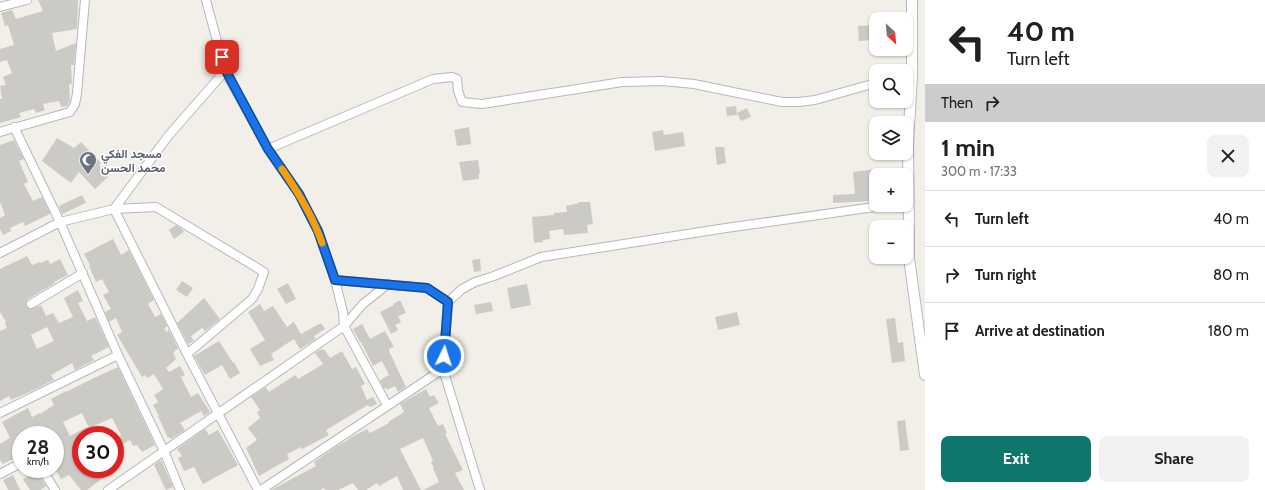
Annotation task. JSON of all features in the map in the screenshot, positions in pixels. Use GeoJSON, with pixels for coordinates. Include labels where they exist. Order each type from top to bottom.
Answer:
{"type":"FeatureCollection","features":[{"type":"Feature","properties":{"kind":"street"},"geometry":{"type":"LineString","coordinates":[[0,7],[27,0]]}},
{"type":"Feature","properties":{"kind":"street"},"geometry":{"type":"LineString","coordinates":[[0,132],[70,112],[75,104],[85,0]]}},
{"type":"Feature","properties":{"kind":"street"},"geometry":{"type":"LineString","coordinates":[[206,0],[226,71],[268,149],[299,194],[318,231],[335,280],[343,312],[344,326],[388,405]]}},
{"type":"Feature","properties":{"kind":"street"},"geometry":{"type":"LineString","coordinates":[[909,64],[912,0]]}},
{"type":"Feature","properties":{"kind":"street"},"geometry":{"type":"LineString","coordinates":[[114,209],[169,135],[226,71]]}},
{"type":"Feature","properties":{"kind":"street"},"geometry":{"type":"LineString","coordinates":[[268,149],[433,79],[452,77],[457,79],[458,91],[462,102],[482,104],[622,82],[662,81],[694,84],[782,102],[815,100],[869,85]]}},
{"type":"Feature","properties":{"kind":"street"},"geometry":{"type":"LineString","coordinates":[[908,168],[909,108]]}},
{"type":"Feature","properties":{"kind":"street"},"geometry":{"type":"LineString","coordinates":[[14,127],[60,222],[118,355],[164,451],[180,490]]}},
{"type":"Feature","properties":{"kind":"street"},"geometry":{"type":"LineString","coordinates":[[0,253],[60,222],[114,209],[156,207],[264,272],[258,289],[252,299],[187,354]]}},
{"type":"Feature","properties":{"kind":"street"},"geometry":{"type":"LineString","coordinates":[[480,490],[442,369],[448,302],[462,289],[475,282],[541,257],[869,208]]}},
{"type":"Feature","properties":{"kind":"street"},"geometry":{"type":"LineString","coordinates":[[114,209],[218,414],[260,490],[442,369]]}},
{"type":"Feature","properties":{"kind":"street"},"geometry":{"type":"LineString","coordinates":[[907,212],[908,258],[925,375]]}},
{"type":"Feature","properties":{"kind":"street"},"geometry":{"type":"LineString","coordinates":[[31,304],[83,273]]}},
{"type":"Feature","properties":{"kind":"street"},"geometry":{"type":"LineString","coordinates":[[335,280],[427,288],[448,302]]}},
{"type":"Feature","properties":{"kind":"street"},"geometry":{"type":"LineString","coordinates":[[108,490],[344,326],[363,304],[388,284]]}},
{"type":"Feature","properties":{"kind":"street"},"geometry":{"type":"LineString","coordinates":[[0,413],[118,355]]}},
{"type":"Feature","properties":{"kind":"street"},"geometry":{"type":"LineString","coordinates":[[0,474],[12,468]]}},
{"type":"Feature","properties":{"kind":"street"},"geometry":{"type":"LineString","coordinates":[[48,478],[55,490]]}},
{"type":"Feature","properties":{"kind":"building"},"geometry":{"type":"Polygon","coordinates":[[[38,0],[78,0],[77,29],[52,33],[56,51],[76,43],[74,65],[71,65],[72,84],[69,84],[70,102],[67,106],[61,107],[59,101],[43,104],[45,110],[36,113],[34,109],[19,113],[21,117],[0,123],[0,99],[2,99],[0,86],[6,85],[3,77],[12,73],[7,60],[0,62],[0,49],[14,45],[8,25],[5,26],[1,13],[12,10],[16,19],[43,11],[38,0]]]}},
{"type":"Feature","properties":{"kind":"building"},"geometry":{"type":"Polygon","coordinates":[[[869,25],[869,40],[859,41],[858,26],[869,25]]]}},
{"type":"Feature","properties":{"kind":"building"},"geometry":{"type":"Polygon","coordinates":[[[736,106],[737,115],[727,116],[726,107],[736,106]]]}},
{"type":"Feature","properties":{"kind":"building"},"geometry":{"type":"Polygon","coordinates":[[[747,108],[751,117],[741,121],[737,113],[747,108]]]}},
{"type":"Feature","properties":{"kind":"building"},"geometry":{"type":"Polygon","coordinates":[[[469,127],[471,144],[457,146],[454,130],[469,127]]]}},
{"type":"Feature","properties":{"kind":"building"},"geometry":{"type":"Polygon","coordinates":[[[663,130],[664,135],[683,132],[685,146],[655,151],[652,132],[663,130]]]}},
{"type":"Feature","properties":{"kind":"building"},"geometry":{"type":"Polygon","coordinates":[[[57,138],[74,148],[81,142],[101,163],[99,165],[109,176],[95,189],[79,172],[71,183],[64,178],[42,161],[57,138]]]}},
{"type":"Feature","properties":{"kind":"building"},"geometry":{"type":"Polygon","coordinates":[[[14,140],[24,159],[19,161],[28,182],[24,184],[33,201],[42,197],[50,213],[25,226],[23,222],[10,228],[11,231],[3,235],[0,229],[0,218],[5,215],[0,202],[0,145],[14,140]]]}},
{"type":"Feature","properties":{"kind":"building"},"geometry":{"type":"Polygon","coordinates":[[[715,147],[724,147],[726,163],[717,165],[715,147]]]}},
{"type":"Feature","properties":{"kind":"building"},"geometry":{"type":"Polygon","coordinates":[[[478,160],[480,173],[479,179],[463,181],[459,162],[478,160]]]}},
{"type":"Feature","properties":{"kind":"building"},"geometry":{"type":"Polygon","coordinates":[[[869,170],[869,201],[833,203],[833,195],[855,194],[853,172],[869,170]]]}},
{"type":"Feature","properties":{"kind":"building"},"geometry":{"type":"Polygon","coordinates":[[[82,195],[86,203],[62,214],[59,206],[82,195]]]}},
{"type":"Feature","properties":{"kind":"building"},"geometry":{"type":"Polygon","coordinates":[[[579,202],[590,202],[593,224],[587,225],[588,233],[564,235],[563,229],[549,231],[550,239],[543,240],[543,242],[534,243],[532,217],[567,212],[566,206],[579,202]]]}},
{"type":"Feature","properties":{"kind":"building"},"geometry":{"type":"Polygon","coordinates":[[[176,225],[184,232],[174,239],[169,230],[176,225]]]}},
{"type":"Feature","properties":{"kind":"building"},"geometry":{"type":"Polygon","coordinates":[[[113,239],[121,255],[129,250],[154,300],[148,304],[155,317],[161,314],[167,326],[164,329],[167,332],[169,330],[178,349],[173,353],[176,359],[166,368],[169,372],[180,366],[185,375],[181,377],[191,397],[198,393],[210,412],[204,416],[201,411],[180,423],[185,430],[171,439],[169,437],[168,438],[153,405],[158,402],[154,395],[163,389],[154,374],[148,378],[145,375],[142,377],[117,335],[122,332],[116,318],[109,322],[105,312],[111,309],[103,295],[109,292],[102,279],[96,282],[84,254],[113,239]]]}},
{"type":"Feature","properties":{"kind":"building"},"geometry":{"type":"Polygon","coordinates":[[[27,256],[32,265],[48,260],[50,264],[60,259],[68,275],[54,282],[55,283],[28,299],[26,304],[27,307],[31,309],[41,305],[46,316],[53,313],[59,323],[73,317],[64,298],[78,290],[83,301],[78,303],[87,321],[95,317],[109,347],[91,356],[94,360],[75,370],[72,363],[51,375],[54,380],[11,400],[9,396],[0,401],[0,331],[7,328],[6,322],[0,312],[0,269],[27,256]],[[47,327],[31,335],[37,349],[54,341],[47,327]]]}},
{"type":"Feature","properties":{"kind":"building"},"geometry":{"type":"Polygon","coordinates":[[[480,259],[481,271],[474,272],[472,260],[480,259]]]}},
{"type":"Feature","properties":{"kind":"building"},"geometry":{"type":"Polygon","coordinates":[[[182,281],[193,288],[187,297],[176,290],[182,281]]]}},
{"type":"Feature","properties":{"kind":"building"},"geometry":{"type":"Polygon","coordinates":[[[288,283],[296,299],[286,304],[277,289],[288,283]]]}},
{"type":"Feature","properties":{"kind":"building"},"geometry":{"type":"Polygon","coordinates":[[[527,284],[531,305],[511,309],[507,288],[527,284]]]}},
{"type":"Feature","properties":{"kind":"building"},"geometry":{"type":"Polygon","coordinates":[[[204,298],[220,319],[205,331],[202,328],[191,336],[194,341],[188,344],[177,323],[204,298]]]}},
{"type":"Feature","properties":{"kind":"building"},"geometry":{"type":"Polygon","coordinates":[[[400,300],[406,313],[398,316],[401,322],[395,325],[398,330],[391,334],[380,312],[394,305],[393,304],[400,300]]]}},
{"type":"Feature","properties":{"kind":"building"},"geometry":{"type":"Polygon","coordinates":[[[491,302],[493,311],[476,314],[474,305],[491,302]]]}},
{"type":"Feature","properties":{"kind":"building"},"geometry":{"type":"Polygon","coordinates":[[[260,304],[264,311],[273,306],[287,327],[294,322],[301,334],[321,323],[325,329],[314,336],[316,339],[300,349],[294,339],[271,354],[274,360],[260,366],[250,349],[265,340],[248,312],[260,304]]]}},
{"type":"Feature","properties":{"kind":"building"},"geometry":{"type":"Polygon","coordinates":[[[737,312],[740,325],[718,330],[715,317],[737,312]]]}},
{"type":"Feature","properties":{"kind":"building"},"geometry":{"type":"Polygon","coordinates":[[[895,318],[898,343],[903,342],[905,361],[892,363],[886,319],[895,318]]]}},
{"type":"Feature","properties":{"kind":"building"},"geometry":{"type":"Polygon","coordinates":[[[362,324],[370,339],[385,331],[394,347],[389,349],[389,351],[406,387],[398,392],[395,386],[387,390],[386,388],[384,389],[380,380],[389,375],[382,361],[373,366],[353,329],[362,324]]]}},
{"type":"Feature","properties":{"kind":"building"},"geometry":{"type":"Polygon","coordinates":[[[219,341],[240,373],[230,379],[222,365],[205,375],[194,356],[219,341]]]}},
{"type":"Feature","properties":{"kind":"building"},"geometry":{"type":"Polygon","coordinates":[[[321,349],[324,349],[330,358],[342,351],[352,369],[356,367],[365,384],[361,386],[367,400],[373,397],[377,404],[370,407],[368,405],[326,430],[329,435],[302,449],[301,447],[287,454],[289,459],[259,476],[246,448],[257,440],[248,428],[260,418],[257,412],[260,410],[251,397],[266,387],[269,392],[295,375],[298,379],[323,364],[315,353],[321,349]]]}},
{"type":"Feature","properties":{"kind":"building"},"geometry":{"type":"Polygon","coordinates":[[[118,367],[155,445],[142,452],[137,445],[133,446],[130,440],[124,443],[124,426],[116,426],[112,418],[94,426],[88,426],[82,413],[63,422],[70,436],[72,435],[72,478],[103,478],[87,490],[81,490],[69,475],[64,478],[64,426],[12,426],[12,460],[3,464],[0,460],[0,444],[10,438],[2,422],[28,408],[32,417],[40,414],[54,405],[51,399],[118,367]]]}},
{"type":"Feature","properties":{"kind":"building"},"geometry":{"type":"Polygon","coordinates":[[[426,389],[430,397],[434,395],[439,403],[429,408],[438,426],[443,424],[447,433],[445,434],[463,470],[455,473],[464,490],[423,490],[439,482],[431,462],[433,461],[423,438],[400,449],[421,490],[403,490],[397,476],[379,486],[377,483],[366,490],[358,490],[353,483],[338,490],[325,490],[324,488],[320,490],[271,490],[316,466],[314,462],[348,439],[367,429],[370,433],[389,423],[388,422],[404,412],[400,404],[426,389]]]}},
{"type":"Feature","properties":{"kind":"building"},"geometry":{"type":"Polygon","coordinates":[[[905,420],[909,450],[900,451],[897,421],[905,420]]]}},
{"type":"Feature","properties":{"kind":"building"},"geometry":{"type":"Polygon","coordinates":[[[205,429],[209,435],[218,430],[238,465],[203,484],[194,467],[184,471],[178,458],[182,456],[177,449],[205,429]]]}},
{"type":"Feature","properties":{"kind":"building"},"geometry":{"type":"Polygon","coordinates":[[[161,460],[173,487],[166,490],[154,465],[161,460]]]}},
{"type":"Feature","properties":{"kind":"building"},"geometry":{"type":"Polygon","coordinates":[[[12,476],[12,478],[14,478],[20,490],[8,490],[3,480],[12,476]]]}},
{"type":"Feature","properties":{"kind":"building"},"geometry":{"type":"Polygon","coordinates":[[[41,478],[46,486],[40,490],[30,490],[23,479],[41,478]]]}},
{"type":"Feature","properties":{"kind":"slow traffic"},"geometry":{"type":"LineString","coordinates":[[282,169],[299,194],[318,231],[322,243]]}},
{"type":"Feature","properties":{"kind":"place","name":"مسجد الفكي محمد الحسن"},"geometry":{"type":"Point","coordinates":[88,175]}},
{"type":"Feature","properties":{"kind":"route"},"geometry":{"type":"LineString","coordinates":[[222,57],[226,71],[268,149],[299,194],[318,231],[335,280],[427,288],[448,302],[444,356]]}}]}
